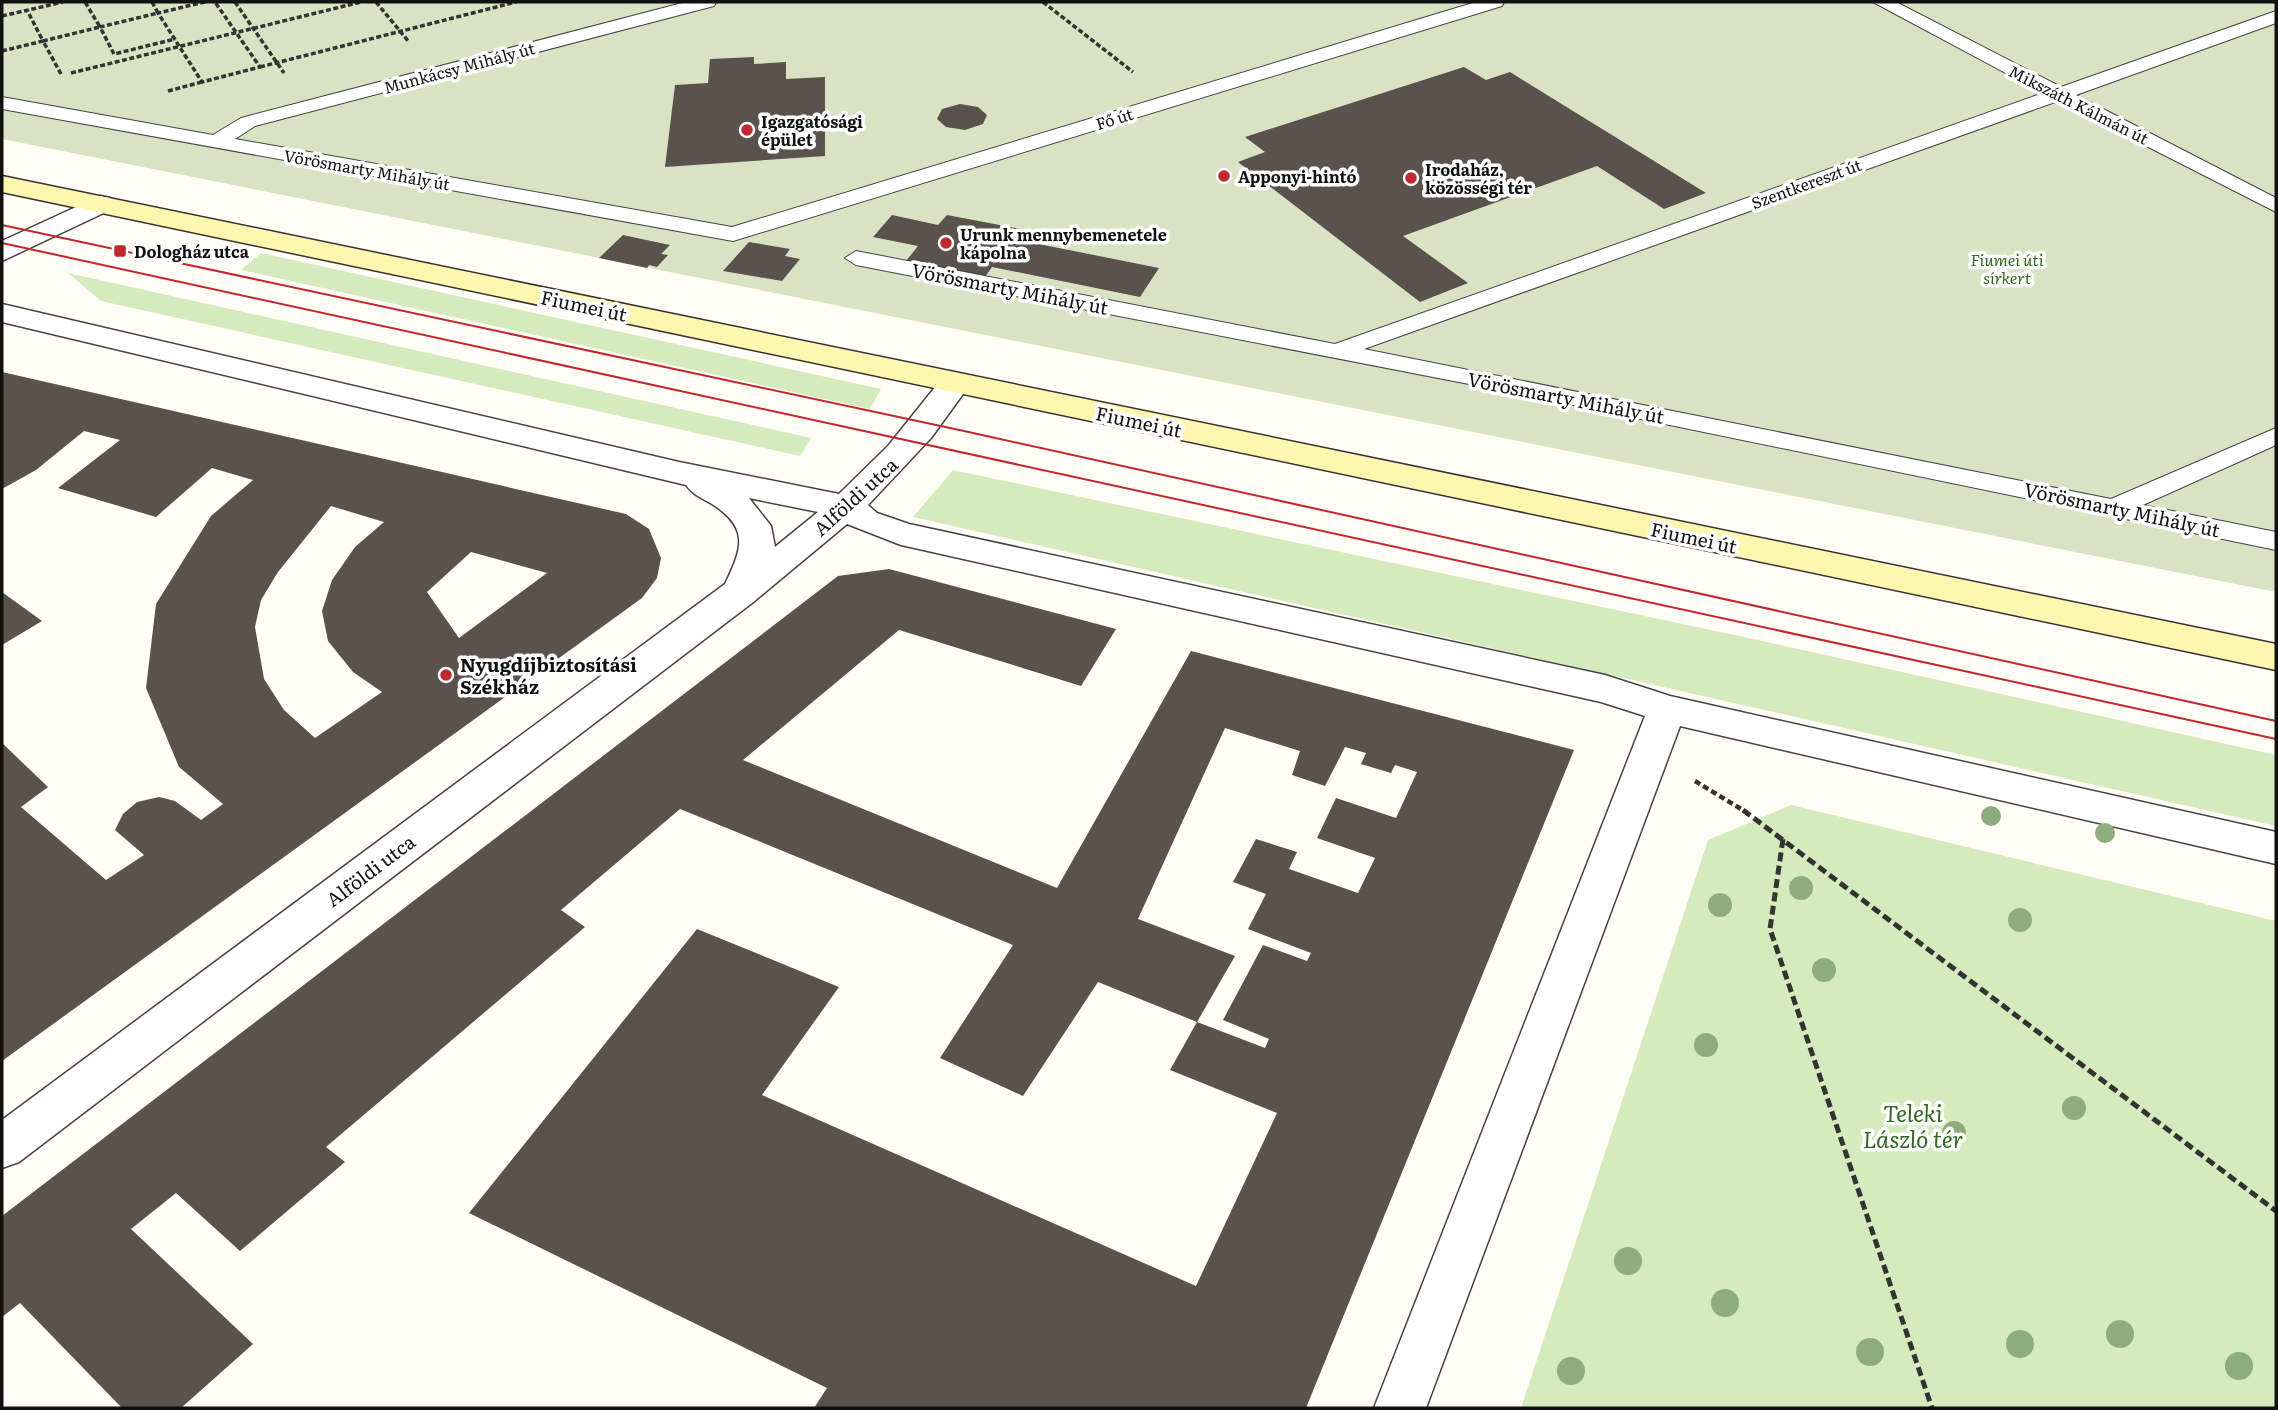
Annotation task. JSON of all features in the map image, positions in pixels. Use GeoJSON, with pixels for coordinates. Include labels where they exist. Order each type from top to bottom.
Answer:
{"type":"FeatureCollection","features":[{"type":"Feature","properties":{"kind":"main road","name":"Fiumei út"},"geometry":{"type":"LineString","coordinates":[[2,184],[2276,657]]}},
{"type":"Feature","properties":{"kind":"street"},"geometry":{"type":"LineString","coordinates":[[2,252],[100,204]]}},
{"type":"Feature","properties":{"kind":"street"},"geometry":{"type":"LineString","coordinates":[[2,313],[679,473],[848,507],[865,521],[901,534],[1605,689],[1667,709],[2276,848]]}},
{"type":"Feature","properties":{"kind":"street","name":"Alföldi utca"},"geometry":{"type":"LineString","coordinates":[[2,1147],[739,594],[848,507],[900,457],[955,383]]}},
{"type":"Feature","properties":{"kind":"street"},"geometry":{"type":"LineString","coordinates":[[679,473],[721,494],[744,511],[755,528],[757,548],[739,594]]}},
{"type":"Feature","properties":{"kind":"street"},"geometry":{"type":"LineString","coordinates":[[1400,1408],[1667,709]]}},
{"type":"Feature","properties":{"kind":"lane","name":"Munkácsy Mihály út"},"geometry":{"type":"LineString","coordinates":[[215,142],[248,122],[707,2]]}},
{"type":"Feature","properties":{"kind":"lane","name":"Fő út"},"geometry":{"type":"LineString","coordinates":[[733,234],[1495,2]]}},
{"type":"Feature","properties":{"kind":"lane","name":"Mikszáth Kálmán út"},"geometry":{"type":"LineString","coordinates":[[1882,2],[2276,206]]}},
{"type":"Feature","properties":{"kind":"lane","name":"Szentkereszt út"},"geometry":{"type":"LineString","coordinates":[[1336,351],[2057,92],[2276,17]]}},
{"type":"Feature","properties":{"kind":"lane","name":"Vörösmarty Mihály út"},"geometry":{"type":"LineString","coordinates":[[3,103],[733,234]]}},
{"type":"Feature","properties":{"kind":"lane","name":"Vörösmarty Mihály út"},"geometry":{"type":"LineString","coordinates":[[856,257],[2276,541]]}},
{"type":"Feature","properties":{"kind":"lane"},"geometry":{"type":"LineString","coordinates":[[2116,507],[2276,436]]}},
{"type":"Feature","properties":{"kind":"path"},"geometry":{"type":"LineString","coordinates":[[2,16],[62,2]]}},
{"type":"Feature","properties":{"kind":"path"},"geometry":{"type":"LineString","coordinates":[[85,2],[114,54],[175,39]]}},
{"type":"Feature","properties":{"kind":"path"},"geometry":{"type":"LineString","coordinates":[[152,2],[202,82],[516,2]]}},
{"type":"Feature","properties":{"kind":"path"},"geometry":{"type":"LineString","coordinates":[[2,51],[205,2]]}},
{"type":"Feature","properties":{"kind":"path"},"geometry":{"type":"LineString","coordinates":[[215,2],[260,67]]}},
{"type":"Feature","properties":{"kind":"path"},"geometry":{"type":"LineString","coordinates":[[235,2],[278,63]]}},
{"type":"Feature","properties":{"kind":"path"},"geometry":{"type":"LineString","coordinates":[[3,103],[37,82],[361,2]]}},
{"type":"Feature","properties":{"kind":"path"},"geometry":{"type":"LineString","coordinates":[[376,2],[401,31]]}},
{"type":"Feature","properties":{"kind":"path"},"geometry":{"type":"LineString","coordinates":[[1044,2],[1170,101]]}},
{"type":"Feature","properties":{"kind":"path"},"geometry":{"type":"LineString","coordinates":[[27,10],[62,76]]}},
{"type":"Feature","properties":{"kind":"path"},"geometry":{"type":"LineString","coordinates":[[1651,755],[1783,838],[2276,1211]]}},
{"type":"Feature","properties":{"kind":"path"},"geometry":{"type":"LineString","coordinates":[[1783,838],[1770,929],[1932,1408]]}},
{"type":"Feature","properties":{"kind":"green space","name":"Fiumei úti sírkert"},"geometry":{"type":"Polygon","coordinates":[[[2,2],[2276,2],[2276,592],[2,139],[2,2]]]}},
{"type":"Feature","properties":{"kind":"green space"},"geometry":{"type":"Polygon","coordinates":[[[261,253],[881,389],[870,409],[241,270],[261,253]]]}},
{"type":"Feature","properties":{"kind":"green space"},"geometry":{"type":"Polygon","coordinates":[[[68,273],[811,438],[800,456],[101,301],[68,273]]]}},
{"type":"Feature","properties":{"kind":"green space"},"geometry":{"type":"Polygon","coordinates":[[[953,470],[1749,638],[2276,755],[2276,826],[913,517],[953,470]]]}},
{"type":"Feature","properties":{"kind":"green space","name":"Teleki László tér"},"geometry":{"type":"Polygon","coordinates":[[[1791,805],[2276,921],[2276,1408],[1521,1408],[1708,840],[1791,805]]]}},
{"type":"Feature","properties":{"kind":"building","name":"Igazgatósági épület"},"geometry":{"type":"Polygon","coordinates":[[[754,57],[754,64],[786,62],[786,79],[825,77],[825,156],[665,167],[675,85],[708,83],[710,59],[754,57]]]}},
{"type":"Feature","properties":{"kind":"building","name":"Irodaház, közösségi tér"},"geometry":{"type":"Polygon","coordinates":[[[1464,67],[1486,80],[1510,72],[1706,193],[1664,209],[1597,166],[1403,236],[1468,283],[1420,302],[1238,162],[1265,152],[1245,137],[1464,67]]]}},
{"type":"Feature","properties":{"kind":"building"},"geometry":{"type":"Polygon","coordinates":[[[960,104],[978,107],[987,115],[983,124],[965,130],[946,127],[937,119],[942,109],[960,104]]]}},
{"type":"Feature","properties":{"kind":"building"},"geometry":{"type":"Polygon","coordinates":[[[892,215],[938,225],[947,215],[1021,229],[1014,239],[1159,268],[1140,297],[992,267],[985,277],[906,261],[918,246],[873,237],[892,215]]]}},
{"type":"Feature","properties":{"kind":"building"},"geometry":{"type":"Polygon","coordinates":[[[623,235],[670,245],[661,254],[668,255],[657,267],[649,265],[647,268],[599,258],[623,235]]]}},
{"type":"Feature","properties":{"kind":"building"},"geometry":{"type":"Polygon","coordinates":[[[749,242],[790,249],[785,256],[800,259],[782,281],[723,271],[749,242]]]}},
{"type":"Feature","properties":{"kind":"building","name":"Nyugdíjbiztosítási Székház"},"geometry":{"type":"Polygon","coordinates":[[[2,372],[626,514],[649,529],[661,558],[657,578],[642,598],[2,1061],[2,743],[48,787],[21,807],[106,880],[144,855],[115,830],[123,814],[137,802],[159,797],[175,801],[201,820],[223,804],[179,767],[146,688],[156,604],[211,516],[253,480],[212,468],[156,517],[58,488],[120,440],[84,431],[36,470],[2,489],[2,372]],[[331,506],[278,572],[261,600],[255,627],[264,679],[284,710],[315,738],[382,692],[353,672],[328,641],[322,611],[332,580],[355,547],[384,522],[331,506]],[[471,552],[427,592],[459,638],[547,573],[471,552]]]}},
{"type":"Feature","properties":{"kind":"building"},"geometry":{"type":"Polygon","coordinates":[[[889,569],[1116,629],[1081,686],[899,630],[743,760],[1057,888],[1191,651],[1574,750],[1306,1408],[814,1408],[827,1388],[469,1213],[697,929],[839,987],[762,1095],[1196,1286],[1277,1113],[1170,1070],[1197,1022],[1098,982],[1023,1096],[940,1058],[1013,945],[680,809],[561,910],[585,927],[326,1147],[345,1162],[240,1251],[176,1193],[131,1229],[253,1344],[181,1408],[122,1408],[20,1303],[2,1317],[2,1216],[838,576],[889,569]],[[1225,728],[1138,919],[1235,956],[1197,1022],[1265,1048],[1269,1039],[1223,1020],[1263,945],[1307,961],[1311,953],[1248,929],[1266,894],[1233,882],[1256,839],[1297,852],[1289,869],[1358,893],[1375,858],[1317,838],[1336,798],[1396,818],[1417,772],[1395,765],[1391,773],[1361,764],[1366,753],[1345,747],[1325,786],[1292,775],[1300,751],[1225,728]]]}},
{"type":"Feature","properties":{"kind":"building"},"geometry":{"type":"Polygon","coordinates":[[[2,592],[42,621],[2,645],[2,592]]]}},
{"type":"Feature","properties":{"kind":"tram line"},"geometry":{"type":"LineString","coordinates":[[2,225],[964,431],[2276,721]]}},
{"type":"Feature","properties":{"kind":"tram line"},"geometry":{"type":"LineString","coordinates":[[2,243],[2276,739]]}},
{"type":"Feature","properties":{"kind":"place","name":"Igazgatósági épület"},"geometry":{"type":"Point","coordinates":[747,130]}},
{"type":"Feature","properties":{"kind":"place","name":"Apponyi-hintó"},"geometry":{"type":"Point","coordinates":[1224,176]}},
{"type":"Feature","properties":{"kind":"place","name":"Irodaház, közösségi tér"},"geometry":{"type":"Point","coordinates":[1411,178]}},
{"type":"Feature","properties":{"kind":"place","name":"Urunk mennybemenetele kápolna"},"geometry":{"type":"Point","coordinates":[946,243]}},
{"type":"Feature","properties":{"kind":"place","name":"Dologház utca"},"geometry":{"type":"Point","coordinates":[120,251]}},
{"type":"Feature","properties":{"kind":"place","name":"Nyugdíjbiztosítási Székház"},"geometry":{"type":"Point","coordinates":[446,675]}}]}
